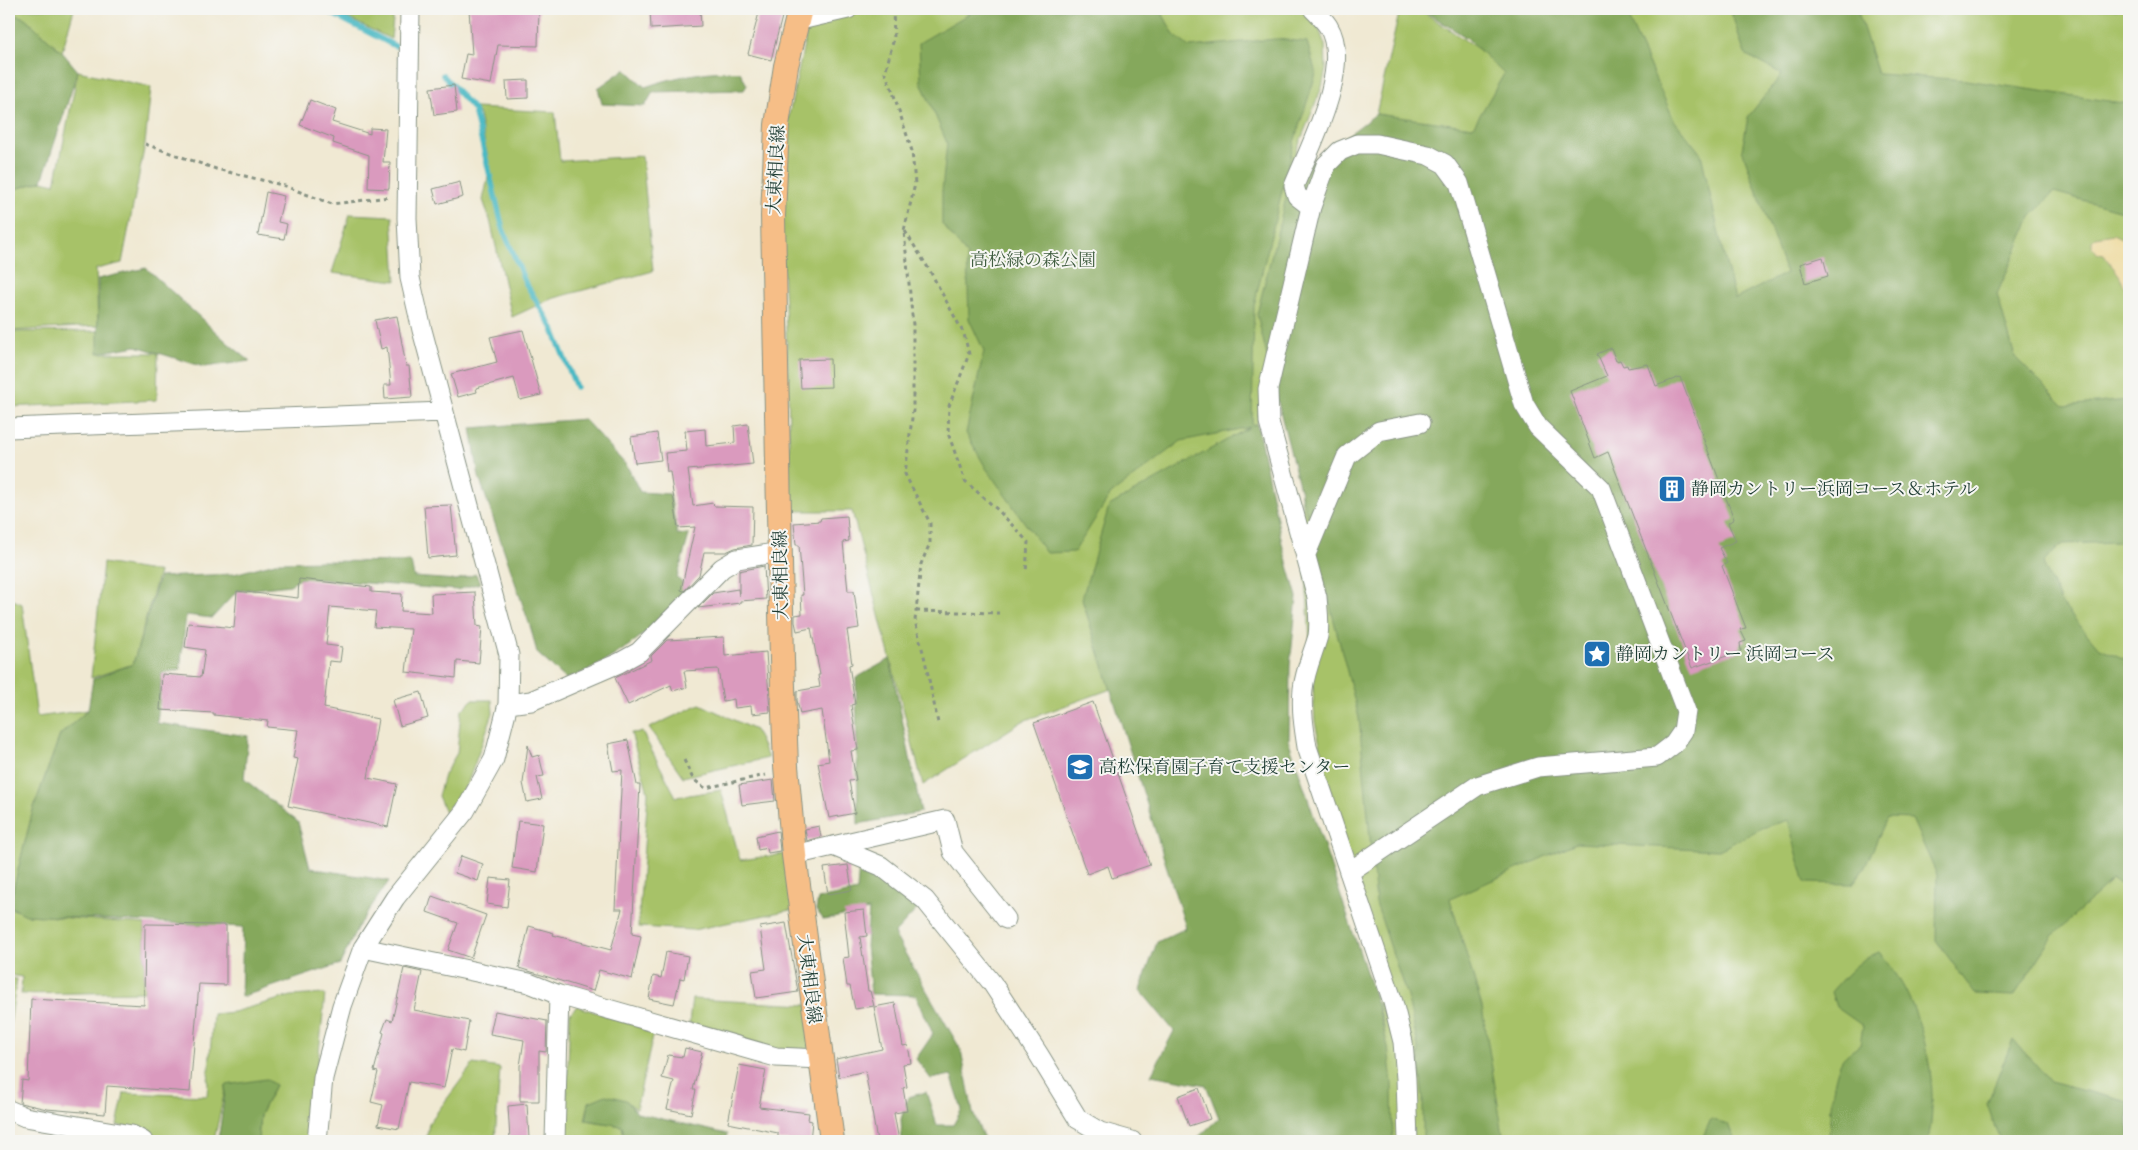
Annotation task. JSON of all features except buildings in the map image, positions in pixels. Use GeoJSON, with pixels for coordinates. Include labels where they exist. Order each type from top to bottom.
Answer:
{"type":"FeatureCollection","features":[{"type":"Feature","properties":{"kind":"main road","name":"大東相良線"},"geometry":{"type":"LineString","coordinates":[[798,15],[777,125],[773,216],[786,770],[794,855],[832,1141]]}},
{"type":"Feature","properties":{"kind":"street"},"geometry":{"type":"LineString","coordinates":[[317,1141],[323,1078],[342,1006],[363,948],[395,898],[466,811],[494,759],[508,704],[509,655],[422,330],[410,278],[408,195],[410,9]]}},
{"type":"Feature","properties":{"kind":"street"},"geometry":{"type":"LineString","coordinates":[[798,15],[848,9]]}},
{"type":"Feature","properties":{"kind":"street"},"geometry":{"type":"LineString","coordinates":[[1311,207],[1297,196],[1294,186],[1332,88],[1336,69],[1335,46],[1329,27],[1314,9]]}},
{"type":"Feature","properties":{"kind":"street"},"geometry":{"type":"LineString","coordinates":[[1349,872],[1477,786],[1538,767],[1657,757],[1674,744],[1683,731],[1686,711],[1601,488],[1538,427],[1524,404],[1459,183],[1445,164],[1428,155],[1377,144],[1357,144],[1340,151],[1326,165],[1311,207],[1268,389],[1269,422],[1317,597],[1318,636],[1308,665],[1303,689],[1307,747],[1349,872],[1393,1002],[1403,1042],[1408,1141]]}},
{"type":"Feature","properties":{"kind":"street"},"geometry":{"type":"LineString","coordinates":[[9,428],[444,412]]}},
{"type":"Feature","properties":{"kind":"street"},"geometry":{"type":"LineString","coordinates":[[1306,554],[1348,456],[1379,431],[1420,423]]}},
{"type":"Feature","properties":{"kind":"street"},"geometry":{"type":"LineString","coordinates":[[508,704],[530,701],[619,663],[639,652],[722,568],[737,559],[781,552]]}},
{"type":"Feature","properties":{"kind":"street"},"geometry":{"type":"LineString","coordinates":[[794,855],[945,820],[953,852],[1006,919]]}},
{"type":"Feature","properties":{"kind":"street"},"geometry":{"type":"LineString","coordinates":[[833,846],[881,866],[925,900],[992,983],[1039,1055],[1078,1120],[1100,1132],[1132,1141]]}},
{"type":"Feature","properties":{"kind":"street"},"geometry":{"type":"LineString","coordinates":[[363,948],[529,983],[559,995],[776,1057],[820,1059]]}},
{"type":"Feature","properties":{"kind":"street"},"geometry":{"type":"LineString","coordinates":[[556,1141],[559,995]]}},
{"type":"Feature","properties":{"kind":"street"},"geometry":{"type":"LineString","coordinates":[[9,1110],[25,1116],[132,1135],[143,1141]]}},
{"type":"Feature","properties":{"kind":"path"},"geometry":{"type":"LineString","coordinates":[[892,9],[894,38],[885,73],[912,151],[915,184],[904,231],[913,325],[913,410],[905,474],[930,523],[930,543],[921,564],[915,621],[938,723]]}},
{"type":"Feature","properties":{"kind":"path"},"geometry":{"type":"LineString","coordinates":[[145,144],[216,169],[282,186],[332,204],[408,195]]}},
{"type":"Feature","properties":{"kind":"path"},"geometry":{"type":"LineString","coordinates":[[904,231],[930,271],[964,334],[969,354],[949,406],[948,433],[965,481],[1005,517],[1028,542],[1026,573]]}},
{"type":"Feature","properties":{"kind":"path"},"geometry":{"type":"LineString","coordinates":[[916,611],[999,613]]}},
{"type":"Feature","properties":{"kind":"path"},"geometry":{"type":"LineString","coordinates":[[684,760],[693,779],[705,788],[786,770]]}},
{"type":"Feature","properties":{"kind":"green space"},"geometry":{"type":"Polygon","coordinates":[[[9,9],[74,9],[62,52],[25,18],[9,13],[9,9]]]}},
{"type":"Feature","properties":{"kind":"green space"},"geometry":{"type":"Polygon","coordinates":[[[329,9],[394,9],[391,39],[329,9]]]}},
{"type":"Feature","properties":{"kind":"green space","name":"高松緑の森公園"},"geometry":{"type":"Polygon","coordinates":[[[847,9],[1303,9],[1318,26],[1325,45],[1326,69],[1322,87],[1290,167],[1292,231],[1257,424],[1252,426],[1082,599],[1111,689],[1023,721],[923,785],[852,511],[790,511],[788,370],[781,225],[785,134],[808,26],[847,9]]]}},
{"type":"Feature","properties":{"kind":"green space"},"geometry":{"type":"Polygon","coordinates":[[[977,9],[1160,9],[1174,35],[1189,47],[1276,39],[1307,42],[1316,74],[1294,142],[1254,305],[1252,425],[1257,424],[1283,548],[1297,597],[1290,666],[1289,742],[1378,1007],[1388,1047],[1392,1084],[1393,1141],[1194,1141],[1219,1118],[1206,1085],[1151,1075],[1174,1031],[1140,990],[1157,942],[1186,928],[1082,599],[1109,506],[1250,427],[1181,441],[1111,494],[1074,552],[1046,553],[986,468],[966,433],[984,351],[969,319],[967,255],[942,224],[942,191],[947,143],[921,82],[919,43],[977,9]]]}},
{"type":"Feature","properties":{"kind":"green space"},"geometry":{"type":"Polygon","coordinates":[[[1400,9],[1419,9],[1509,70],[1474,132],[1376,114],[1400,9]]]}},
{"type":"Feature","properties":{"kind":"green space"},"geometry":{"type":"Polygon","coordinates":[[[1421,9],[1627,9],[1630,22],[1674,120],[1701,154],[1735,299],[1786,273],[1742,150],[1748,117],[1782,74],[1745,54],[1730,9],[1857,9],[1878,74],[1966,80],[2129,104],[2129,213],[2054,192],[2031,217],[1997,294],[2015,357],[2064,406],[2129,400],[2129,547],[2118,542],[2062,544],[2043,563],[2061,603],[2098,647],[2129,661],[2129,888],[2112,880],[2054,935],[2014,996],[1975,994],[1936,940],[1937,875],[1912,819],[1887,818],[1865,867],[1853,884],[1805,883],[1788,820],[1762,828],[1719,850],[1576,843],[1450,899],[1482,1007],[1504,1141],[1423,1141],[1423,1098],[1417,1040],[1408,1000],[1376,903],[1359,718],[1257,314],[1291,178],[1376,114],[1473,127],[1504,74],[1467,38],[1421,9]]]}},
{"type":"Feature","properties":{"kind":"green space"},"geometry":{"type":"Polygon","coordinates":[[[1541,9],[2129,9],[2129,1141],[1391,1141],[1384,1028],[1315,722],[1299,464],[1541,9]]]}},
{"type":"Feature","properties":{"kind":"green space"},"geometry":{"type":"Polygon","coordinates":[[[9,13],[25,18],[62,52],[78,71],[42,181],[9,191],[9,13]]]}},
{"type":"Feature","properties":{"kind":"green space"},"geometry":{"type":"Polygon","coordinates":[[[625,69],[645,87],[692,75],[728,71],[740,72],[747,85],[744,90],[653,92],[645,106],[602,104],[598,88],[625,69]]]}},
{"type":"Feature","properties":{"kind":"green space"},"geometry":{"type":"Polygon","coordinates":[[[78,71],[151,87],[145,144],[122,263],[96,269],[98,326],[9,331],[9,191],[42,181],[55,184],[78,71]]]}},
{"type":"Feature","properties":{"kind":"green space"},"geometry":{"type":"Polygon","coordinates":[[[475,108],[555,112],[560,161],[642,156],[653,271],[551,299],[512,317],[490,220],[483,200],[490,168],[479,115],[475,108]]]}},
{"type":"Feature","properties":{"kind":"green space"},"geometry":{"type":"Polygon","coordinates":[[[350,214],[392,216],[396,281],[332,273],[350,214]]]}},
{"type":"Feature","properties":{"kind":"green space"},"geometry":{"type":"Polygon","coordinates":[[[146,268],[250,361],[204,367],[136,346],[98,353],[98,279],[146,268]]]}},
{"type":"Feature","properties":{"kind":"green space"},"geometry":{"type":"Polygon","coordinates":[[[98,331],[99,353],[158,353],[157,400],[9,407],[9,332],[98,331]]]}},
{"type":"Feature","properties":{"kind":"green space"},"geometry":{"type":"Polygon","coordinates":[[[584,419],[627,466],[640,492],[670,494],[677,534],[689,535],[677,578],[693,592],[649,630],[617,653],[584,672],[566,679],[537,653],[531,629],[479,477],[471,428],[584,419]]]}},
{"type":"Feature","properties":{"kind":"green space"},"geometry":{"type":"Polygon","coordinates":[[[279,562],[411,562],[414,577],[456,580],[476,574],[480,583],[457,590],[301,578],[290,585],[237,591],[212,618],[186,615],[180,670],[162,673],[157,723],[248,736],[244,779],[298,822],[310,868],[389,881],[360,923],[340,964],[241,997],[243,927],[26,915],[9,906],[33,810],[60,735],[88,710],[93,679],[133,664],[159,577],[234,574],[279,562]]]}},
{"type":"Feature","properties":{"kind":"green space"},"geometry":{"type":"Polygon","coordinates":[[[103,563],[159,572],[133,664],[91,678],[103,563]]]}},
{"type":"Feature","properties":{"kind":"green space"},"geometry":{"type":"Polygon","coordinates":[[[9,598],[22,604],[37,717],[88,710],[60,735],[33,810],[9,906],[9,598]]]}},
{"type":"Feature","properties":{"kind":"green space"},"geometry":{"type":"Polygon","coordinates":[[[890,659],[921,812],[858,824],[856,678],[890,659]]]}},
{"type":"Feature","properties":{"kind":"green space"},"geometry":{"type":"Polygon","coordinates":[[[472,700],[492,700],[493,713],[467,785],[445,812],[438,796],[444,775],[457,753],[461,711],[472,700]]]}},
{"type":"Feature","properties":{"kind":"green space"},"geometry":{"type":"Polygon","coordinates":[[[700,704],[755,730],[768,758],[683,777],[649,728],[700,704]]]}},
{"type":"Feature","properties":{"kind":"green space"},"geometry":{"type":"Polygon","coordinates":[[[642,732],[676,797],[721,790],[740,860],[785,854],[795,909],[693,930],[638,927],[648,792],[631,733],[642,732]]]}},
{"type":"Feature","properties":{"kind":"green space"},"geometry":{"type":"Polygon","coordinates":[[[859,864],[882,874],[919,907],[894,934],[961,1050],[973,1113],[985,1141],[902,1140],[901,1119],[908,1097],[926,1092],[937,1125],[953,1125],[962,1109],[951,1075],[931,1079],[916,1059],[933,1034],[916,995],[871,994],[866,946],[869,910],[824,920],[816,910],[818,899],[857,891],[859,864]]]}},
{"type":"Feature","properties":{"kind":"green space"},"geometry":{"type":"Polygon","coordinates":[[[9,908],[31,915],[145,924],[144,992],[21,994],[22,977],[9,975],[9,908]]]}},
{"type":"Feature","properties":{"kind":"green space"},"geometry":{"type":"Polygon","coordinates":[[[1879,952],[1891,967],[1912,1004],[1925,1045],[1932,1087],[1932,1115],[1928,1141],[1829,1141],[1830,1111],[1836,1077],[1842,1060],[1860,1045],[1863,1026],[1836,1007],[1831,992],[1858,964],[1879,952]]]}},
{"type":"Feature","properties":{"kind":"green space"},"geometry":{"type":"Polygon","coordinates":[[[9,978],[17,979],[9,1031],[9,978]]]}},
{"type":"Feature","properties":{"kind":"green space"},"geometry":{"type":"Polygon","coordinates":[[[325,994],[310,1141],[258,1141],[260,1115],[275,1085],[226,1085],[214,1141],[160,1141],[142,1131],[117,1125],[124,1093],[207,1096],[213,1014],[233,1012],[291,996],[325,994]]]}},
{"type":"Feature","properties":{"kind":"green space"},"geometry":{"type":"Polygon","coordinates":[[[692,999],[808,1005],[814,1057],[767,1048],[689,1023],[692,999]]]}},
{"type":"Feature","properties":{"kind":"green space"},"geometry":{"type":"Polygon","coordinates":[[[577,1006],[654,1032],[636,1109],[624,1100],[614,1097],[602,1098],[589,1103],[585,1120],[622,1126],[625,1141],[565,1141],[570,1013],[577,1006]]]}},
{"type":"Feature","properties":{"kind":"green space"},"geometry":{"type":"Polygon","coordinates":[[[2013,1039],[2050,1082],[2129,1102],[2129,1141],[2000,1141],[1987,1104],[2013,1039]]]}},
{"type":"Feature","properties":{"kind":"green space"},"geometry":{"type":"Polygon","coordinates":[[[473,1064],[500,1068],[495,1141],[426,1141],[429,1123],[473,1064]]]}},
{"type":"Feature","properties":{"kind":"green space"},"geometry":{"type":"Polygon","coordinates":[[[266,1079],[275,1085],[260,1115],[258,1141],[218,1141],[226,1085],[266,1079]]]}},
{"type":"Feature","properties":{"kind":"green space"},"geometry":{"type":"Polygon","coordinates":[[[606,1095],[626,1100],[637,1113],[727,1134],[726,1141],[625,1141],[622,1126],[586,1120],[589,1102],[606,1095]]]}},
{"type":"Feature","properties":{"kind":"green space"},"geometry":{"type":"Polygon","coordinates":[[[1711,1119],[1728,1124],[1735,1141],[1701,1141],[1711,1119]]]}},
{"type":"Feature","properties":{"kind":"sand"},"geometry":{"type":"Polygon","coordinates":[[[2113,234],[2129,242],[2129,286],[2124,287],[2118,274],[2104,255],[2098,254],[2092,247],[2092,241],[2096,237],[2113,234]]]}},
{"type":"Feature","properties":{"kind":"waterway"},"geometry":{"type":"LineString","coordinates":[[323,9],[395,46]]}},
{"type":"Feature","properties":{"kind":"waterway"},"geometry":{"type":"LineString","coordinates":[[443,75],[474,110],[503,229],[525,282],[552,327],[576,387]]}},
{"type":"Feature","properties":{"kind":"place","name":"静岡カントリー浜岡コース＆ホテル"},"geometry":{"type":"Point","coordinates":[1672,489]}},
{"type":"Feature","properties":{"kind":"place","name":"静岡カントリー 浜岡コース"},"geometry":{"type":"Point","coordinates":[1597,654]}},
{"type":"Feature","properties":{"kind":"place","name":"高松保育園子育て支援センター"},"geometry":{"type":"Point","coordinates":[1080,767]}}]}
